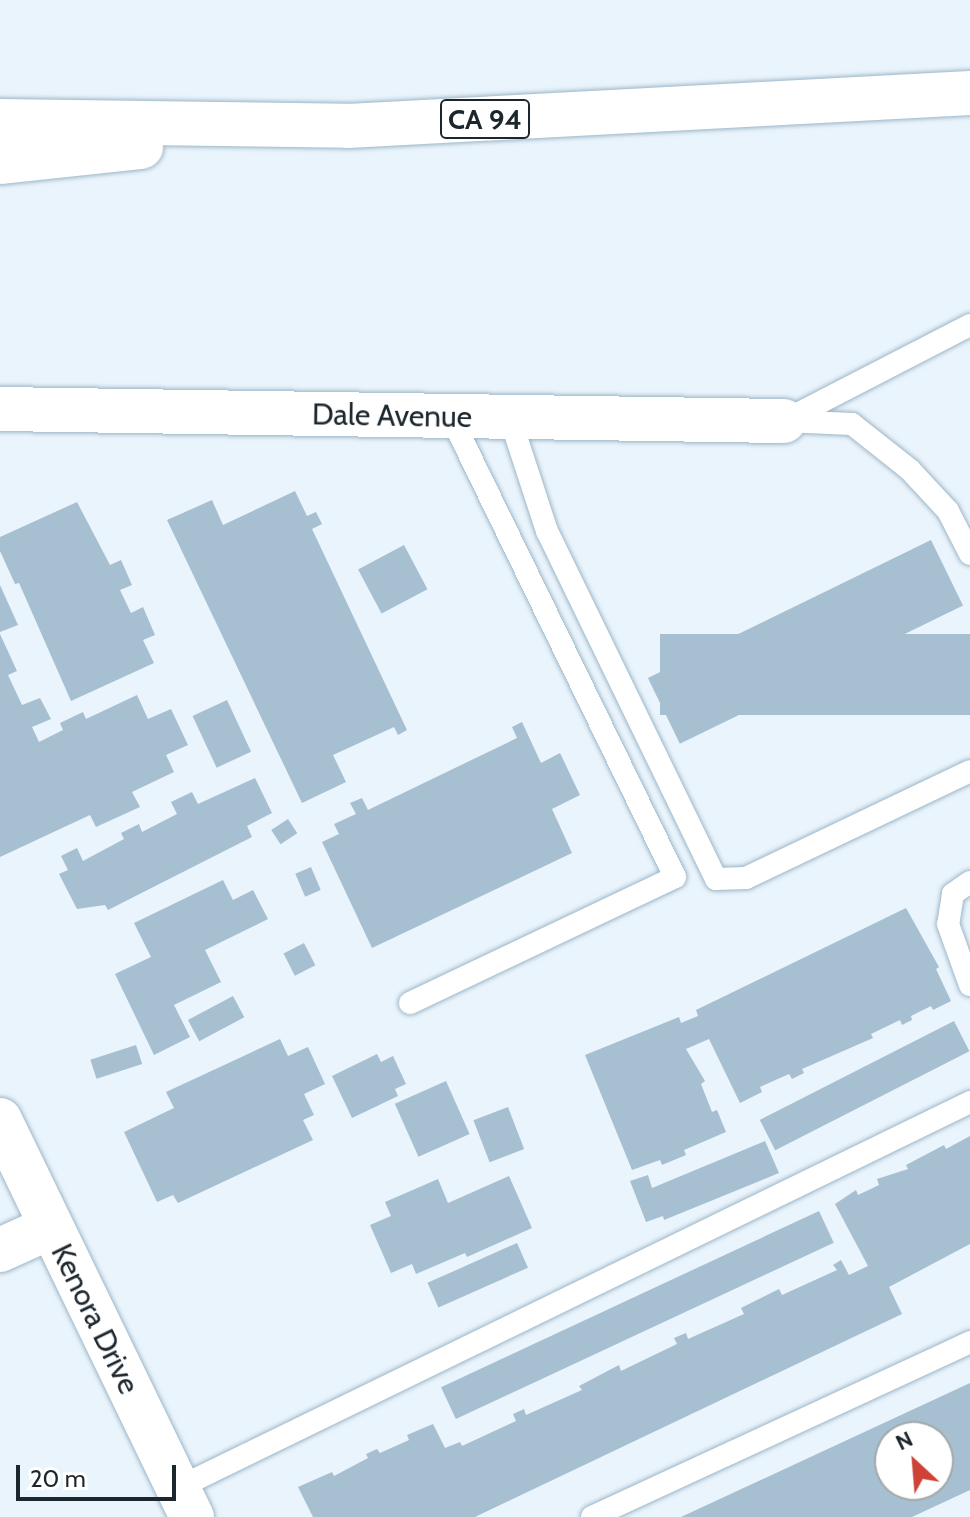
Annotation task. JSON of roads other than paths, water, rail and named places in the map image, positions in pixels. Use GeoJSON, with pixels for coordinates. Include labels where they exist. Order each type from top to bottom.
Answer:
{"type":"FeatureCollection","features":[{"type":"Feature","properties":{"kind":"main road","name":"CA 94"},"geometry":{"type":"LineString","coordinates":[[0,121],[348,126],[970,93]]}},
{"type":"Feature","properties":{"kind":"main road"},"geometry":{"type":"LineString","coordinates":[[0,162],[348,126]]}},
{"type":"Feature","properties":{"kind":"main road","name":"Dale Avenue"},"geometry":{"type":"LineString","coordinates":[[0,409],[784,421]]}},
{"type":"Feature","properties":{"kind":"main road","name":"Kenora Drive"},"geometry":{"type":"LineString","coordinates":[[0,1120],[185,1503]]}},
{"type":"Feature","properties":{"kind":"main road"},"geometry":{"type":"LineString","coordinates":[[0,1250],[51,1227]]}},
{"type":"Feature","properties":{"kind":"lane"},"geometry":{"type":"LineString","coordinates":[[784,421],[970,325]]}},
{"type":"Feature","properties":{"kind":"lane"},"geometry":{"type":"LineString","coordinates":[[410,1003],[675,877],[451,417]]}},
{"type":"Feature","properties":{"kind":"lane"},"geometry":{"type":"LineString","coordinates":[[510,418],[547,531],[716,879],[746,878],[970,771]]}},
{"type":"Feature","properties":{"kind":"lane"},"geometry":{"type":"LineString","coordinates":[[784,421],[852,424],[910,470],[948,511],[970,554]]}},
{"type":"Feature","properties":{"kind":"lane"},"geometry":{"type":"LineString","coordinates":[[970,882],[953,894],[948,924],[970,985]]}},
{"type":"Feature","properties":{"kind":"lane"},"geometry":{"type":"LineString","coordinates":[[185,1503],[970,1102]]}},
{"type":"Feature","properties":{"kind":"lane"},"geometry":{"type":"LineString","coordinates":[[592,1517],[970,1342]]}}]}
